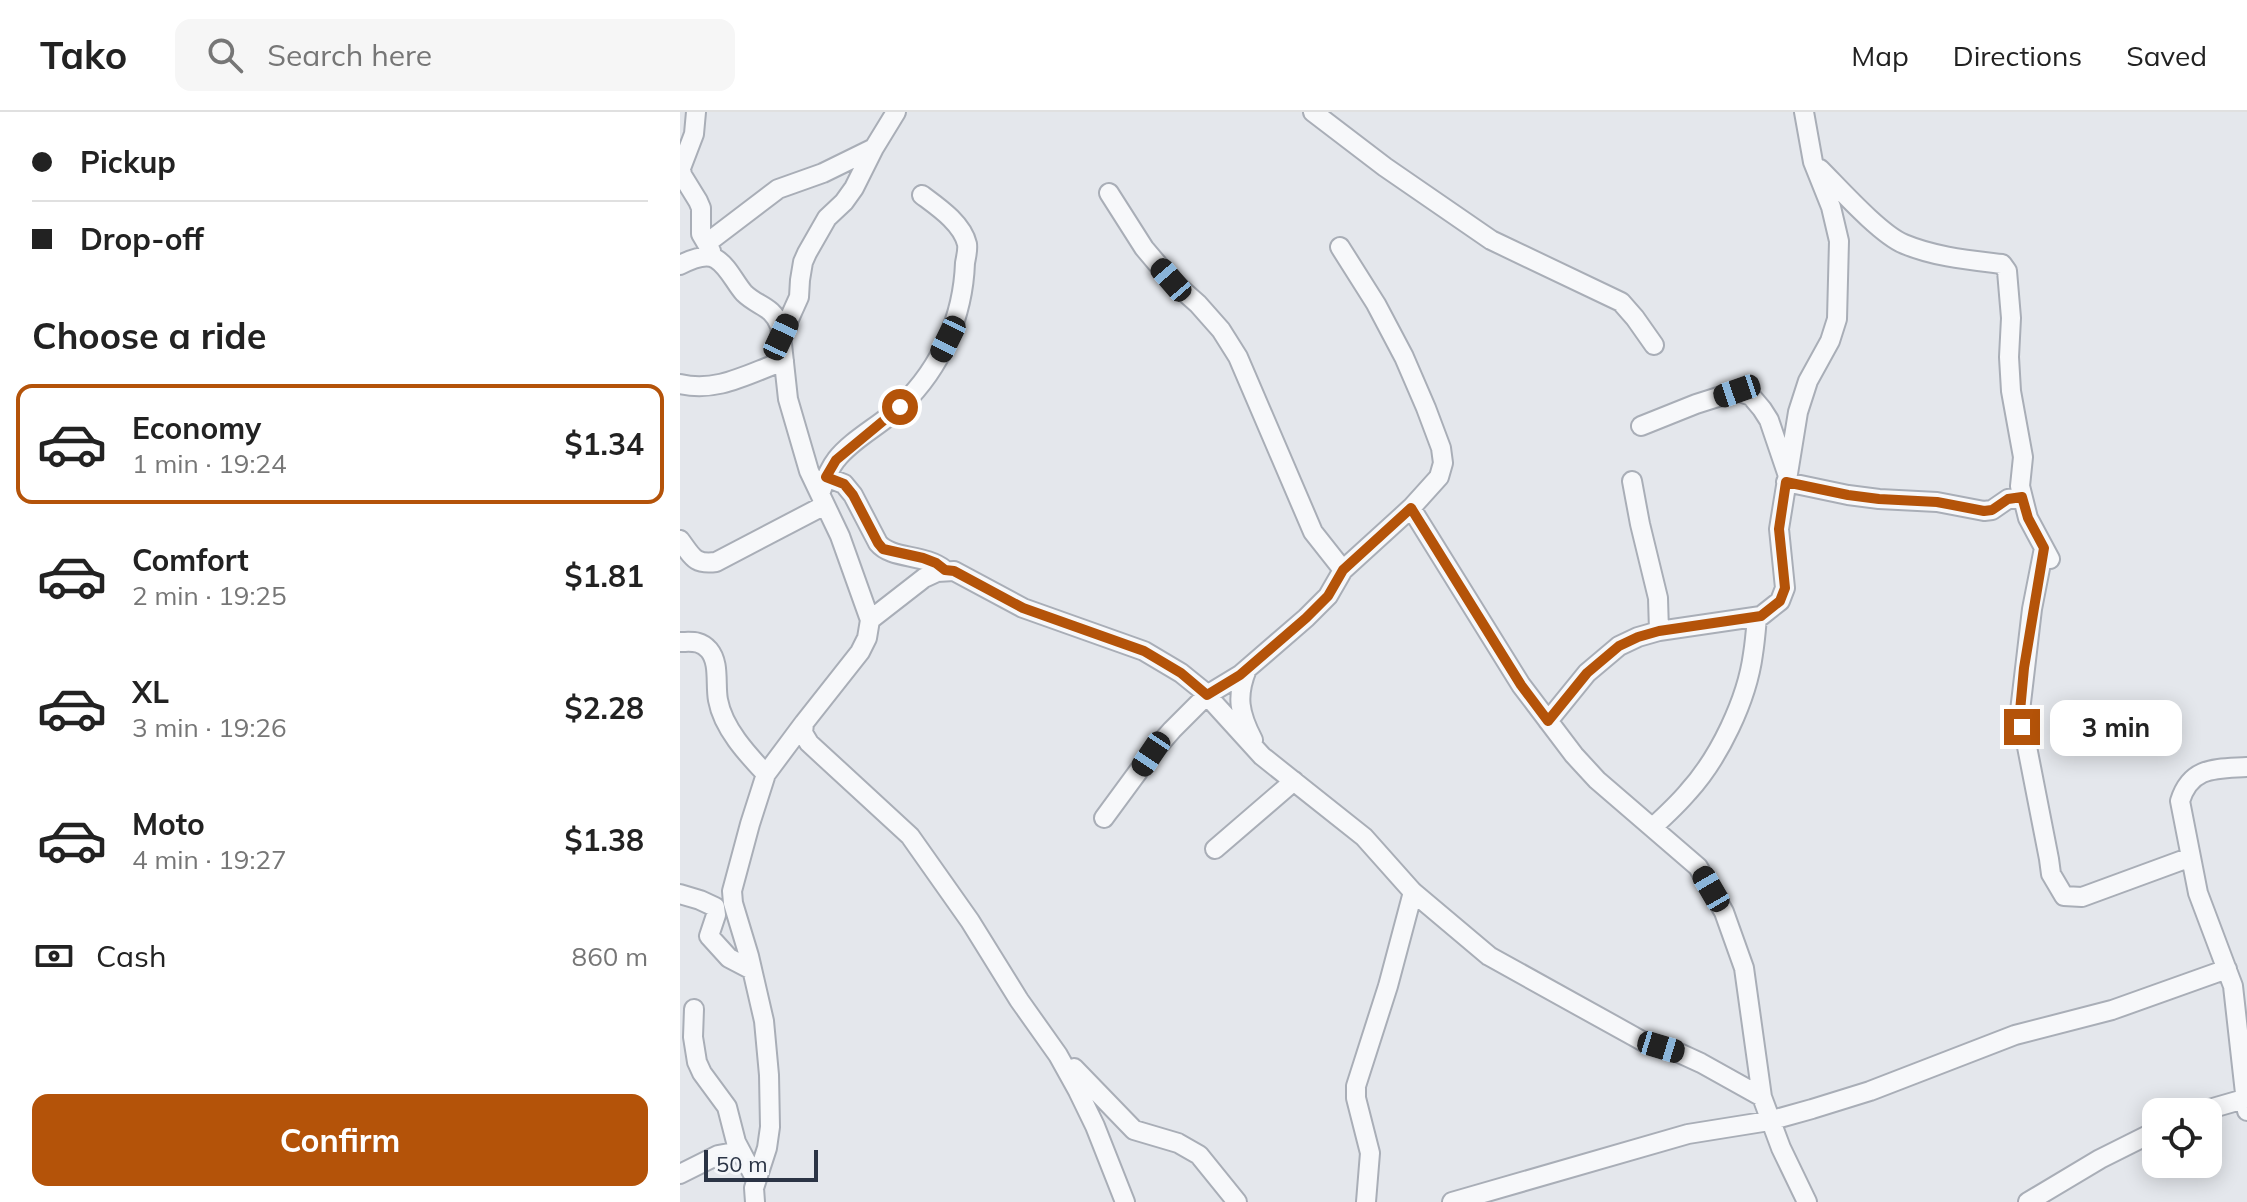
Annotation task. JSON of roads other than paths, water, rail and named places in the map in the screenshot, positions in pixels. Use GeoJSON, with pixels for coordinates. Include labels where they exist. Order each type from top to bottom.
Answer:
{"type":"FeatureCollection","features":[{"type":"Feature","properties":{"kind":"street"},"geometry":{"type":"LineString","coordinates":[[696,112],[694,134],[681,168],[701,208],[701,234],[711,251],[751,299],[765,306],[776,317],[788,399],[809,471],[824,492],[870,620],[867,638],[860,652],[766,774],[732,891],[764,1021],[769,1075],[770,1127],[767,1148],[754,1188],[755,1202]]}},
{"type":"Feature","properties":{"kind":"street"},"geometry":{"type":"LineString","coordinates":[[781,337],[799,297],[807,253],[827,218],[854,188],[896,112]]}},
{"type":"Feature","properties":{"kind":"street"},"geometry":{"type":"LineString","coordinates":[[1313,112],[1385,167],[1491,240],[1621,302],[1654,345]]}},
{"type":"Feature","properties":{"kind":"street"},"geometry":{"type":"LineString","coordinates":[[1548,721],[1587,673],[1619,646],[1659,631],[1757,617],[1780,601],[1785,588],[1779,529],[1798,412],[1808,381],[1830,341],[1837,319],[1839,241],[1831,207],[1813,162],[1804,112]]}},
{"type":"Feature","properties":{"kind":"street"},"geometry":{"type":"LineString","coordinates":[[680,265],[705,257],[778,189],[823,173],[874,148]]}},
{"type":"Feature","properties":{"kind":"street"},"geometry":{"type":"LineString","coordinates":[[1813,162],[1869,217],[1903,243],[1952,258],[2002,264],[2007,271],[2011,318],[2011,391],[2023,457],[2020,486],[2028,518],[2047,553],[2032,609],[2020,711],[2051,874],[2064,896],[2082,897],[2191,857]]}},
{"type":"Feature","properties":{"kind":"street"},"geometry":{"type":"LineString","coordinates":[[1109,193],[1144,248],[1221,330],[1238,357],[1313,532],[1343,570]]}},
{"type":"Feature","properties":{"kind":"street"},"geometry":{"type":"LineString","coordinates":[[824,492],[836,460],[900,407],[921,384],[937,360],[958,317],[967,246],[963,234],[952,220],[922,195]]}},
{"type":"Feature","properties":{"kind":"street"},"geometry":{"type":"LineString","coordinates":[[1104,818],[1151,754],[1207,695],[1240,675],[1306,618],[1328,596],[1343,570],[1411,508],[1439,477],[1443,463],[1441,448],[1404,357],[1376,304],[1340,247]]}},
{"type":"Feature","properties":{"kind":"street"},"geometry":{"type":"LineString","coordinates":[[680,384],[723,384],[784,361]]}},
{"type":"Feature","properties":{"kind":"street"},"geometry":{"type":"LineString","coordinates":[[1641,426],[1737,391],[1751,396],[1769,420],[1787,477]]}},
{"type":"Feature","properties":{"kind":"street"},"geometry":{"type":"LineString","coordinates":[[1787,477],[1848,495],[1937,502],[1984,511],[1992,510],[2008,499],[2022,497]]}},
{"type":"Feature","properties":{"kind":"street"},"geometry":{"type":"LineString","coordinates":[[1632,481],[1658,598],[1659,631]]}},
{"type":"Feature","properties":{"kind":"street"},"geometry":{"type":"LineString","coordinates":[[680,540],[696,561],[704,564],[716,562],[824,492],[844,484],[883,549],[923,558],[945,570]]}},
{"type":"Feature","properties":{"kind":"street"},"geometry":{"type":"LineString","coordinates":[[1411,508],[1521,685],[1548,721],[1597,780],[1698,867],[1724,912],[1744,968],[1762,1097],[1769,1121],[1807,1202]]}},
{"type":"Feature","properties":{"kind":"street"},"geometry":{"type":"LineString","coordinates":[[870,620],[924,578],[945,570],[954,571],[1023,608],[1144,651],[1181,673],[1207,695],[1262,756],[1364,837],[1413,892],[1489,956],[1644,1042],[1701,1063],[1762,1097]]}},
{"type":"Feature","properties":{"kind":"street"},"geometry":{"type":"LineString","coordinates":[[1653,827],[1689,792],[1703,773],[1735,715],[1753,656],[1757,617]]}},
{"type":"Feature","properties":{"kind":"street"},"geometry":{"type":"LineString","coordinates":[[680,642],[698,642],[714,658],[718,702],[747,754],[766,774]]}},
{"type":"Feature","properties":{"kind":"street"},"geometry":{"type":"LineString","coordinates":[[1248,668],[1240,687],[1240,700],[1250,733],[1262,756]]}},
{"type":"Feature","properties":{"kind":"street"},"geometry":{"type":"LineString","coordinates":[[804,723],[803,733],[809,743],[922,851],[970,921],[1019,1000],[1058,1055],[1095,1126],[1125,1202]]}},
{"type":"Feature","properties":{"kind":"street"},"geometry":{"type":"LineString","coordinates":[[2222,1109],[2246,1105],[2236,979],[2198,893],[2180,801],[2189,781],[2200,774],[2213,769],[2247,767]]}},
{"type":"Feature","properties":{"kind":"street"},"geometry":{"type":"LineString","coordinates":[[1215,849],[1294,781]]}},
{"type":"Feature","properties":{"kind":"street"},"geometry":{"type":"LineString","coordinates":[[1366,1202],[1370,1153],[1356,1098],[1356,1086],[1388,986],[1413,892]]}},
{"type":"Feature","properties":{"kind":"street"},"geometry":{"type":"LineString","coordinates":[[680,894],[715,907],[716,915],[709,936],[729,958],[752,970]]}},
{"type":"Feature","properties":{"kind":"street"},"geometry":{"type":"LineString","coordinates":[[1452,1202],[1688,1134],[1769,1121],[1870,1091],[2015,1035],[2236,979]]}},
{"type":"Feature","properties":{"kind":"street"},"geometry":{"type":"LineString","coordinates":[[694,1009],[693,1037],[697,1062],[727,1107],[740,1151],[756,1180]]}},
{"type":"Feature","properties":{"kind":"street"},"geometry":{"type":"LineString","coordinates":[[1058,1055],[1134,1130],[1178,1143],[1199,1155],[1237,1202]]}},
{"type":"Feature","properties":{"kind":"street"},"geometry":{"type":"LineString","coordinates":[[2028,1202],[2142,1138]]}},
{"type":"Feature","properties":{"kind":"street"},"geometry":{"type":"LineString","coordinates":[[680,1174],[718,1155],[740,1151]]}}]}
